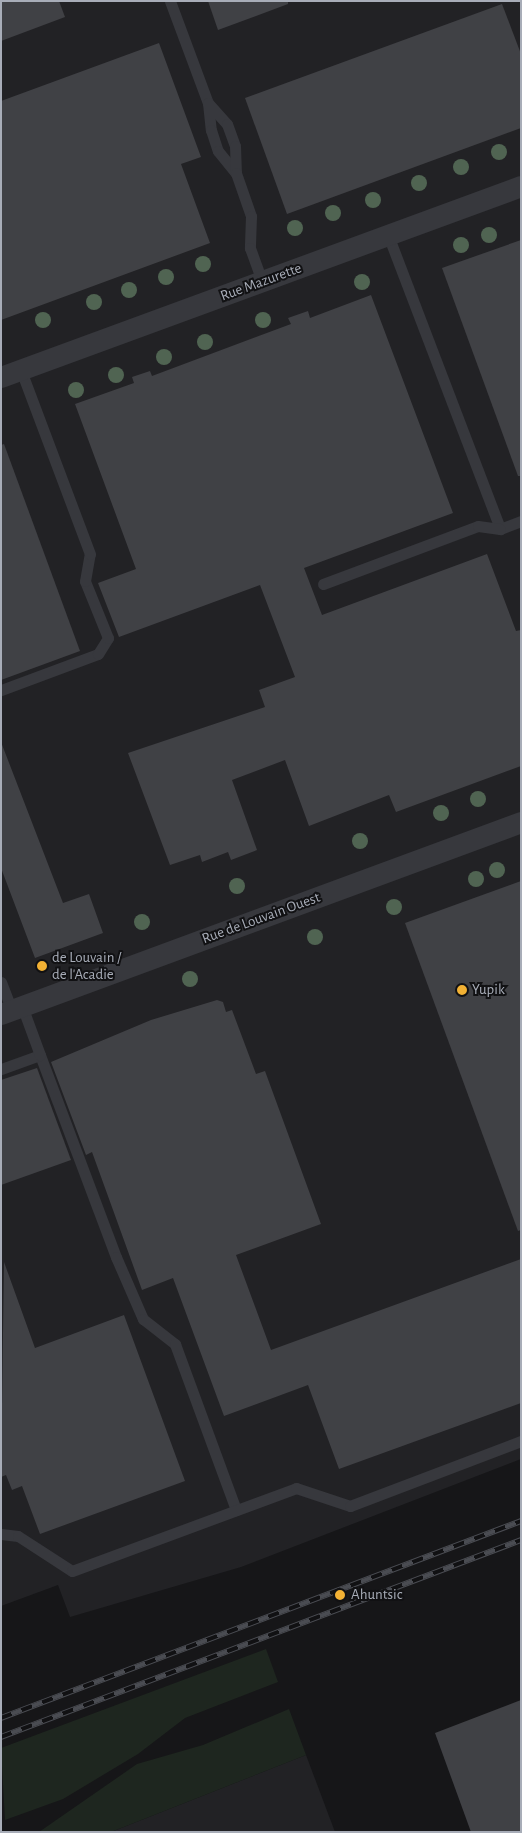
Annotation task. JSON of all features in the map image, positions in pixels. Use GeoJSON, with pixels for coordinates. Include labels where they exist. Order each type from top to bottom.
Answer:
{"type":"FeatureCollection","features":[{"type":"Feature","properties":{"kind":"street","name":"Rue Mazurette"},"geometry":{"type":"LineString","coordinates":[[11,374],[521,186]]}},
{"type":"Feature","properties":{"kind":"street","name":"Rue de Louvain Ouest"},"geometry":{"type":"LineString","coordinates":[[12,1010],[521,822]]}},
{"type":"Feature","properties":{"kind":"lane"},"geometry":{"type":"LineString","coordinates":[[170,1],[208,103],[210,130],[218,151],[236,173],[249,207],[250,248],[262,281]]}},
{"type":"Feature","properties":{"kind":"lane"},"geometry":{"type":"LineString","coordinates":[[208,103],[227,124],[235,146],[236,173]]}},
{"type":"Feature","properties":{"kind":"lane"},"geometry":{"type":"LineString","coordinates":[[388,235],[500,529]]}},
{"type":"Feature","properties":{"kind":"lane"},"geometry":{"type":"LineString","coordinates":[[1,690],[98,654],[108,638],[85,581],[90,554],[11,374]]}},
{"type":"Feature","properties":{"kind":"lane"},"geometry":{"type":"LineString","coordinates":[[323,584],[478,526],[500,529],[521,521]]}},
{"type":"Feature","properties":{"kind":"lane"},"geometry":{"type":"LineString","coordinates":[[1,982],[12,1010],[40,1055],[116,1257],[143,1319],[174,1344],[236,1510]]}},
{"type":"Feature","properties":{"kind":"lane"},"geometry":{"type":"LineString","coordinates":[[1,1069],[40,1055]]}},
{"type":"Feature","properties":{"kind":"lane"},"geometry":{"type":"LineString","coordinates":[[1,1534],[18,1536],[72,1571],[296,1488],[350,1506],[521,1441]]}},
{"type":"Feature","properties":{"kind":"shaded area"},"geometry":{"type":"Polygon","coordinates":[[[1,1],[521,1],[521,1459],[241,1567],[70,1617],[58,1585],[1,1606],[1,1]]]}},
{"type":"Feature","properties":{"kind":"shaded area"},"geometry":{"type":"Polygon","coordinates":[[[266,1649],[278,1682],[185,1718],[138,1754],[63,1799],[5,1820],[1,1748],[266,1649]]]}},
{"type":"Feature","properties":{"kind":"shaded area"},"geometry":{"type":"Polygon","coordinates":[[[289,1709],[306,1755],[111,1832],[39,1832],[137,1764],[203,1745],[289,1709]]]}},
{"type":"Feature","properties":{"kind":"shaded area"},"geometry":{"type":"Polygon","coordinates":[[[306,1755],[335,1832],[111,1832],[306,1755]]]}},
{"type":"Feature","properties":{"kind":"building"},"geometry":{"type":"Polygon","coordinates":[[[1,1],[59,1],[65,17],[1,41],[1,1]]]}},
{"type":"Feature","properties":{"kind":"building"},"geometry":{"type":"Polygon","coordinates":[[[208,1],[288,1],[288,4],[218,30],[208,1]]]}},
{"type":"Feature","properties":{"kind":"building"},"geometry":{"type":"Polygon","coordinates":[[[502,4],[521,54],[521,128],[287,214],[245,98],[502,4]]]}},
{"type":"Feature","properties":{"kind":"building"},"geometry":{"type":"Polygon","coordinates":[[[159,43],[201,157],[181,164],[210,243],[1,320],[1,101],[159,43]]]}},
{"type":"Feature","properties":{"kind":"building"},"geometry":{"type":"Polygon","coordinates":[[[521,240],[521,476],[518,476],[442,268],[521,240]]]}},
{"type":"Feature","properties":{"kind":"building"},"geometry":{"type":"Polygon","coordinates":[[[371,295],[453,513],[304,568],[322,615],[487,554],[516,631],[521,630],[521,766],[396,812],[389,795],[309,826],[285,760],[232,780],[257,850],[231,860],[228,852],[202,862],[200,855],[170,865],[128,753],[265,707],[259,690],[295,677],[260,585],[119,637],[98,583],[136,569],[75,404],[134,383],[132,377],[150,371],[152,376],[291,324],[288,318],[308,311],[310,318],[371,295]]]}},
{"type":"Feature","properties":{"kind":"building"},"geometry":{"type":"Polygon","coordinates":[[[4,444],[80,651],[1,680],[1,445],[4,444]]]}},
{"type":"Feature","properties":{"kind":"building"},"geometry":{"type":"Polygon","coordinates":[[[1,742],[63,903],[89,894],[103,933],[35,958],[1,868],[1,742]]]}},
{"type":"Feature","properties":{"kind":"building"},"geometry":{"type":"Polygon","coordinates":[[[521,881],[521,1230],[518,1231],[405,923],[521,881]]]}},
{"type":"Feature","properties":{"kind":"building"},"geometry":{"type":"Polygon","coordinates":[[[217,1000],[223,1002],[226,1012],[232,1010],[256,1074],[265,1071],[321,1224],[236,1255],[271,1350],[521,1259],[521,1403],[339,1469],[308,1385],[224,1416],[173,1278],[142,1290],[92,1152],[86,1155],[51,1062],[151,1020],[217,1000]]]}},
{"type":"Feature","properties":{"kind":"building"},"geometry":{"type":"Polygon","coordinates":[[[37,1068],[71,1160],[1,1185],[1,1080],[37,1068]]]}},
{"type":"Feature","properties":{"kind":"building"},"geometry":{"type":"Polygon","coordinates":[[[4,1262],[35,1348],[124,1315],[185,1481],[40,1534],[22,1486],[12,1490],[6,1475],[1,1477],[4,1262]]]}},
{"type":"Feature","properties":{"kind":"building"},"geometry":{"type":"Polygon","coordinates":[[[521,1700],[521,1832],[471,1832],[435,1733],[521,1700]]]}},
{"type":"Feature","properties":{"kind":"railway"},"geometry":{"type":"LineString","coordinates":[[1,1718],[521,1521]]}},
{"type":"Feature","properties":{"kind":"railway"},"geometry":{"type":"LineString","coordinates":[[1,1737],[521,1540]]}},
{"type":"Feature","properties":{"kind":"place","name":"de Louvain / de l'Acadie"},"geometry":{"type":"Point","coordinates":[42,966]}},
{"type":"Feature","properties":{"kind":"place","name":"Yupik"},"geometry":{"type":"Point","coordinates":[462,990]}},
{"type":"Feature","properties":{"kind":"place","name":"Ahuntsic"},"geometry":{"type":"Point","coordinates":[340,1595]}}]}
